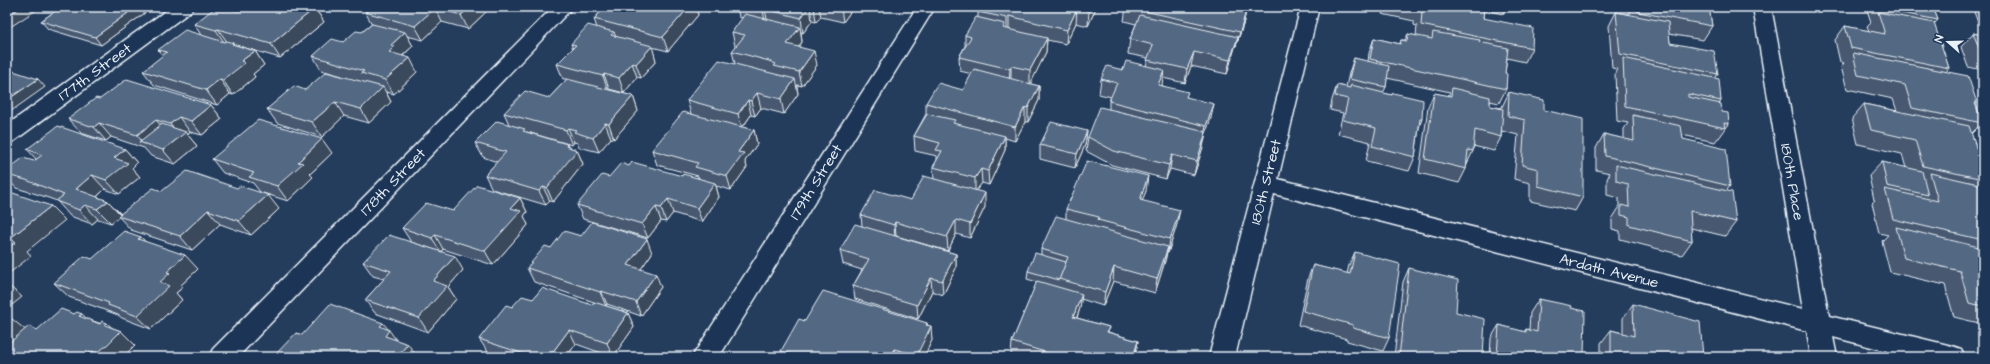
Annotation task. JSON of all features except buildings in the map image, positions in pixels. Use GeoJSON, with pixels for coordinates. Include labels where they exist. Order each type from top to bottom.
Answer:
{"type":"FeatureCollection","features":[{"type":"Feature","properties":{"kind":"street","name":"177th Street"},"geometry":{"type":"LineString","coordinates":[[7,136],[184,7]]}},
{"type":"Feature","properties":{"kind":"street","name":"178th Street"},"geometry":{"type":"LineString","coordinates":[[222,357],[564,7]]}},
{"type":"Feature","properties":{"kind":"street","name":"179th Street"},"geometry":{"type":"LineString","coordinates":[[705,357],[926,7]]}},
{"type":"Feature","properties":{"kind":"street","name":"180th Street"},"geometry":{"type":"LineString","coordinates":[[1222,357],[1310,7]]}},
{"type":"Feature","properties":{"kind":"street","name":"180th Place"},"geometry":{"type":"LineString","coordinates":[[1762,7],[1824,357]]}},
{"type":"Feature","properties":{"kind":"street","name":"Ardath Avenue"},"geometry":{"type":"LineString","coordinates":[[1266,184],[1952,357]]}}]}
